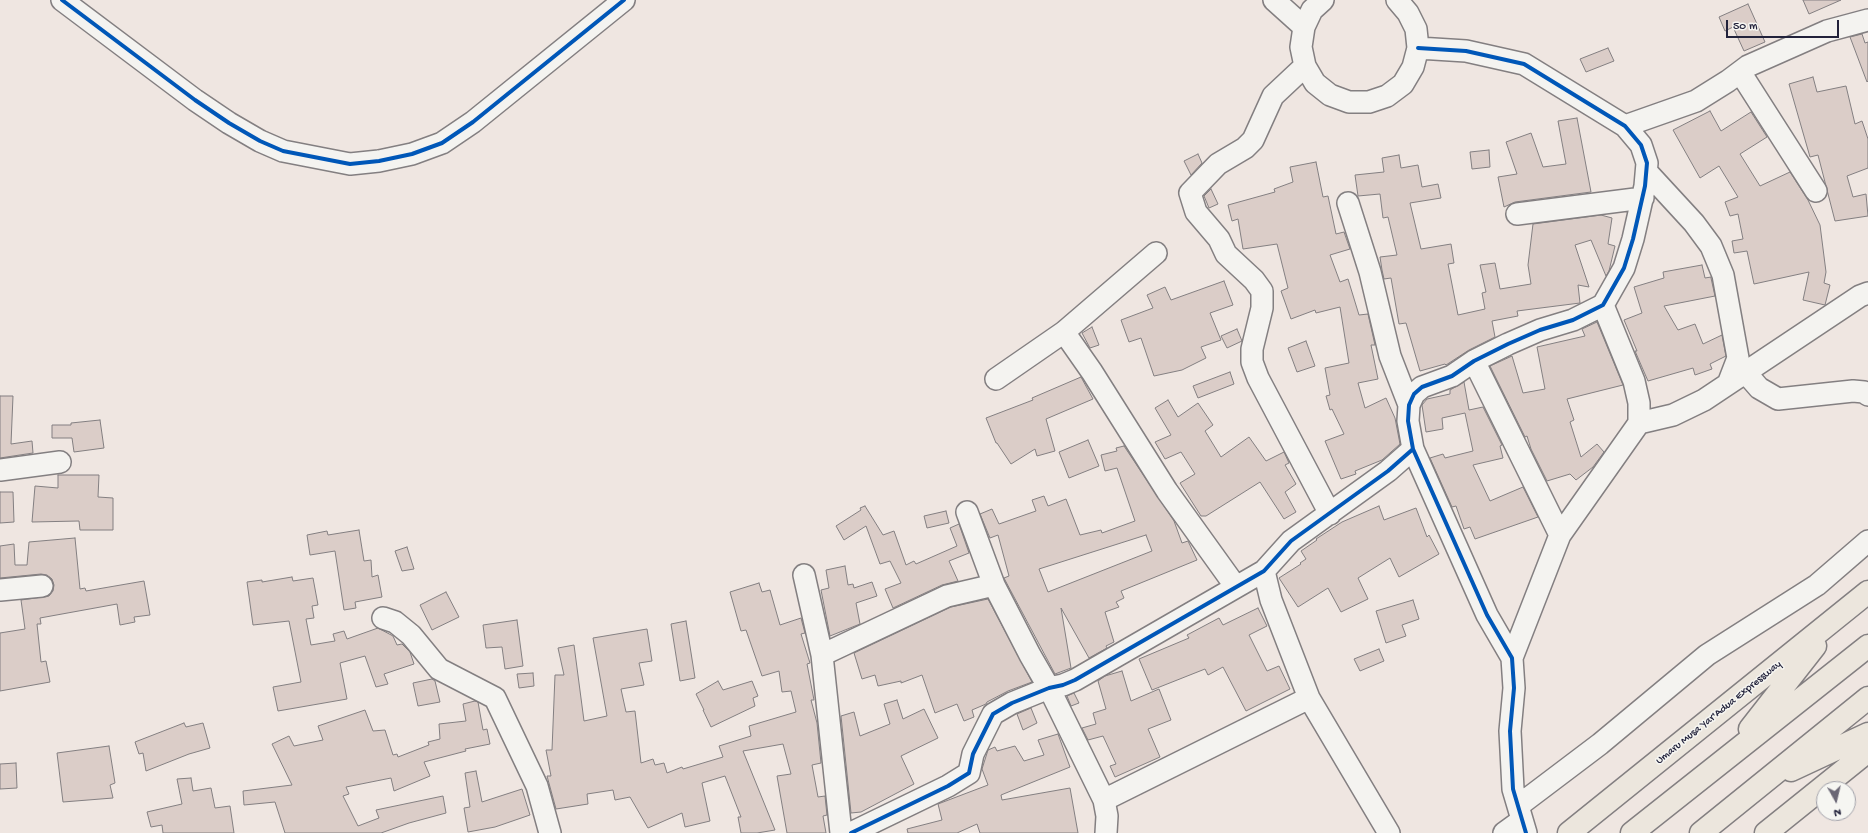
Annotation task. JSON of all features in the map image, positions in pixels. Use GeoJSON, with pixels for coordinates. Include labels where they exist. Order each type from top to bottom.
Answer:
{"type":"FeatureCollection","features":[{"type":"Feature","properties":{"kind":"highway","name":"Umaru Musa Yar'Adua Expressway"},"geometry":{"type":"LineString","coordinates":[[1569,833],[1868,592]]}},
{"type":"Feature","properties":{"kind":"highway"},"geometry":{"type":"LineString","coordinates":[[1729,756],[1838,616]]}},
{"type":"Feature","properties":{"kind":"highway"},"geometry":{"type":"LineString","coordinates":[[1632,833],[1868,646]]}},
{"type":"Feature","properties":{"kind":"highway"},"geometry":{"type":"LineString","coordinates":[[1701,833],[1868,698]]}},
{"type":"Feature","properties":{"kind":"highway"},"geometry":{"type":"LineString","coordinates":[[1759,785],[1868,734]]}},
{"type":"Feature","properties":{"kind":"highway"},"geometry":{"type":"LineString","coordinates":[[1766,833],[1868,751]]}},
{"type":"Feature","properties":{"kind":"street"},"geometry":{"type":"LineString","coordinates":[[62,0],[195,100],[229,123],[260,141],[283,151],[350,164],[379,161],[412,154],[442,143],[472,122],[624,0]]}},
{"type":"Feature","properties":{"kind":"street"},"geometry":{"type":"LineString","coordinates":[[1274,0],[1304,27]]}},
{"type":"Feature","properties":{"kind":"street"},"geometry":{"type":"LineString","coordinates":[[1323,0],[1312,10],[1304,27],[1301,47],[1305,66],[1315,83],[1330,95],[1349,102],[1368,102],[1387,96],[1403,84],[1414,67],[1418,48],[1416,29],[1403,2]]}},
{"type":"Feature","properties":{"kind":"street"},"geometry":{"type":"LineString","coordinates":[[1625,126],[1696,101],[1748,66],[1827,31],[1868,20]]}},
{"type":"Feature","properties":{"kind":"street"},"geometry":{"type":"LineString","coordinates":[[1418,48],[1466,51],[1524,64],[1625,126],[1641,145],[1647,163],[1643,198],[1633,239],[1624,268],[1603,305],[1574,320],[1540,330],[1474,361],[1452,376],[1422,387],[1414,394],[1410,404],[1408,421],[1413,449],[1487,616],[1512,658]]}},
{"type":"Feature","properties":{"kind":"street"},"geometry":{"type":"LineString","coordinates":[[1305,66],[1273,96],[1253,140],[1245,148],[1218,164],[1190,193],[1196,212],[1219,239],[1226,254],[1254,280],[1262,291],[1262,308],[1252,349],[1252,362],[1258,378],[1330,514]]}},
{"type":"Feature","properties":{"kind":"street"},"geometry":{"type":"LineString","coordinates":[[1740,72],[1816,191]]}},
{"type":"Feature","properties":{"kind":"street"},"geometry":{"type":"LineString","coordinates":[[1647,172],[1694,223],[1711,246],[1723,275],[1738,358],[1728,384]]}},
{"type":"Feature","properties":{"kind":"street"},"geometry":{"type":"LineString","coordinates":[[1518,214],[1643,198]]}},
{"type":"Feature","properties":{"kind":"street"},"geometry":{"type":"LineString","coordinates":[[1348,203],[1370,272],[1390,356],[1410,404]]}},
{"type":"Feature","properties":{"kind":"street"},"geometry":{"type":"LineString","coordinates":[[996,379],[1064,332],[1156,254]]}},
{"type":"Feature","properties":{"kind":"street"},"geometry":{"type":"LineString","coordinates":[[1639,423],[1673,415],[1704,400],[1860,296],[1868,293]]}},
{"type":"Feature","properties":{"kind":"street"},"geometry":{"type":"LineString","coordinates":[[1522,820],[1513,789],[1510,738],[1514,688],[1512,658],[1560,535],[1639,423],[1638,403],[1634,380],[1603,305]]}},
{"type":"Feature","properties":{"kind":"street"},"geometry":{"type":"LineString","coordinates":[[1064,332],[1092,372],[1158,478],[1236,587]]}},
{"type":"Feature","properties":{"kind":"street"},"geometry":{"type":"LineString","coordinates":[[1474,361],[1560,535]]}},
{"type":"Feature","properties":{"kind":"street"},"geometry":{"type":"LineString","coordinates":[[1746,373],[1759,388],[1778,399],[1853,391],[1867,393]]}},
{"type":"Feature","properties":{"kind":"street"},"geometry":{"type":"LineString","coordinates":[[851,833],[948,786],[969,773],[973,754],[993,714],[1012,703],[1049,688],[1063,685],[1075,680],[1264,571],[1291,541],[1388,471],[1413,449]]}},
{"type":"Feature","properties":{"kind":"street"},"geometry":{"type":"LineString","coordinates":[[0,470],[60,462]]}},
{"type":"Feature","properties":{"kind":"street"},"geometry":{"type":"LineString","coordinates":[[967,512],[994,586],[1049,688],[1104,800],[1107,816],[1106,833]]}},
{"type":"Feature","properties":{"kind":"street"},"geometry":{"type":"LineString","coordinates":[[1504,833],[1522,820],[1600,744],[1707,655],[1817,585],[1868,541]]}},
{"type":"Feature","properties":{"kind":"street"},"geometry":{"type":"LineString","coordinates":[[1264,571],[1271,600],[1309,698],[1389,833]]}},
{"type":"Feature","properties":{"kind":"street"},"geometry":{"type":"LineString","coordinates":[[804,575],[822,655],[841,833]]}},
{"type":"Feature","properties":{"kind":"street"},"geometry":{"type":"LineString","coordinates":[[0,590],[42,586]]}},
{"type":"Feature","properties":{"kind":"street"},"geometry":{"type":"LineString","coordinates":[[822,655],[947,596],[994,586]]}},
{"type":"Feature","properties":{"kind":"street"},"geometry":{"type":"LineString","coordinates":[[383,618],[395,622],[411,635],[439,669],[495,698],[538,786],[550,833]]}},
{"type":"Feature","properties":{"kind":"street"},"geometry":{"type":"LineString","coordinates":[[1104,800],[1309,698]]}},
{"type":"Feature","properties":{"kind":"building"},"geometry":{"type":"Polygon","coordinates":[[[1803,0],[1841,0],[1809,14],[1803,0]]]}},
{"type":"Feature","properties":{"kind":"building"},"geometry":{"type":"Polygon","coordinates":[[[1748,4],[1765,42],[1744,51],[1733,27],[1725,31],[1719,17],[1748,4]]]}},
{"type":"Feature","properties":{"kind":"building"},"geometry":{"type":"Polygon","coordinates":[[[1862,34],[1865,43],[1868,42],[1867,82],[1850,37],[1862,34]]]}},
{"type":"Feature","properties":{"kind":"building"},"geometry":{"type":"Polygon","coordinates":[[[1608,48],[1614,61],[1586,72],[1580,59],[1608,48]]]}},
{"type":"Feature","properties":{"kind":"building"},"geometry":{"type":"Polygon","coordinates":[[[1813,77],[1817,92],[1846,86],[1855,124],[1862,121],[1868,139],[1868,168],[1847,176],[1853,197],[1866,194],[1868,216],[1835,221],[1818,155],[1810,157],[1789,84],[1813,77]]]}},
{"type":"Feature","properties":{"kind":"building"},"geometry":{"type":"Polygon","coordinates":[[[1710,111],[1721,131],[1751,112],[1767,137],[1740,154],[1760,186],[1790,172],[1808,200],[1820,225],[1826,272],[1824,283],[1830,285],[1825,305],[1803,300],[1809,272],[1754,284],[1747,251],[1734,253],[1732,241],[1743,239],[1738,214],[1730,216],[1725,202],[1738,197],[1719,166],[1700,178],[1673,130],[1710,111]]]}},
{"type":"Feature","properties":{"kind":"building"},"geometry":{"type":"Polygon","coordinates":[[[1577,118],[1591,192],[1515,202],[1504,207],[1498,177],[1517,174],[1506,142],[1531,133],[1543,167],[1566,164],[1558,121],[1577,118]]]}},
{"type":"Feature","properties":{"kind":"building"},"geometry":{"type":"Polygon","coordinates":[[[1489,150],[1490,167],[1472,169],[1470,152],[1489,150]]]}},
{"type":"Feature","properties":{"kind":"building"},"geometry":{"type":"Polygon","coordinates":[[[1198,154],[1202,163],[1191,175],[1184,161],[1198,154]]]}},
{"type":"Feature","properties":{"kind":"building"},"geometry":{"type":"Polygon","coordinates":[[[1399,155],[1401,168],[1418,165],[1422,187],[1438,184],[1441,198],[1410,203],[1421,249],[1451,244],[1454,263],[1448,264],[1458,315],[1485,309],[1482,293],[1486,292],[1480,265],[1495,263],[1500,289],[1531,284],[1528,265],[1533,224],[1601,215],[1612,218],[1608,244],[1615,246],[1609,271],[1606,276],[1591,240],[1575,245],[1589,287],[1578,285],[1580,303],[1517,311],[1518,316],[1492,321],[1495,337],[1469,350],[1446,365],[1420,371],[1406,323],[1399,324],[1391,278],[1384,279],[1382,270],[1380,257],[1397,255],[1388,217],[1383,218],[1380,194],[1358,196],[1355,175],[1384,172],[1382,158],[1399,155]]]}},
{"type":"Feature","properties":{"kind":"building"},"geometry":{"type":"Polygon","coordinates":[[[1316,162],[1323,197],[1328,196],[1336,234],[1344,232],[1350,249],[1330,255],[1340,282],[1348,279],[1359,315],[1368,314],[1375,345],[1371,345],[1378,379],[1358,383],[1365,408],[1386,398],[1395,418],[1400,444],[1382,460],[1355,471],[1356,474],[1341,479],[1325,441],[1344,434],[1332,409],[1330,410],[1326,396],[1330,395],[1325,368],[1349,363],[1340,307],[1316,313],[1315,310],[1291,319],[1281,291],[1288,288],[1277,244],[1243,249],[1238,219],[1232,221],[1228,205],[1275,192],[1274,189],[1293,182],[1290,167],[1316,162]]]}},
{"type":"Feature","properties":{"kind":"building"},"geometry":{"type":"Polygon","coordinates":[[[1211,189],[1218,204],[1209,208],[1204,196],[1211,189]]]}},
{"type":"Feature","properties":{"kind":"building"},"geometry":{"type":"Polygon","coordinates":[[[1702,265],[1705,278],[1711,277],[1715,296],[1664,306],[1678,330],[1695,324],[1703,344],[1722,335],[1726,356],[1710,364],[1712,369],[1695,375],[1693,368],[1648,381],[1624,320],[1642,313],[1634,287],[1664,278],[1663,272],[1702,265]]]}},
{"type":"Feature","properties":{"kind":"building"},"geometry":{"type":"Polygon","coordinates":[[[1224,281],[1233,305],[1210,313],[1221,340],[1201,347],[1206,358],[1182,370],[1154,376],[1141,338],[1129,342],[1121,320],[1153,308],[1147,295],[1165,287],[1171,300],[1224,281]]]}},
{"type":"Feature","properties":{"kind":"building"},"geometry":{"type":"Polygon","coordinates":[[[1597,322],[1623,385],[1567,399],[1574,420],[1570,422],[1581,457],[1597,444],[1604,452],[1593,467],[1576,480],[1570,474],[1547,481],[1531,449],[1527,436],[1525,437],[1490,366],[1512,356],[1523,393],[1545,389],[1537,347],[1585,336],[1582,329],[1597,322]]]}},
{"type":"Feature","properties":{"kind":"building"},"geometry":{"type":"Polygon","coordinates":[[[1092,327],[1099,345],[1090,348],[1082,333],[1092,327]]]}},
{"type":"Feature","properties":{"kind":"building"},"geometry":{"type":"Polygon","coordinates":[[[1237,329],[1242,341],[1227,348],[1221,336],[1237,329]]]}},
{"type":"Feature","properties":{"kind":"building"},"geometry":{"type":"Polygon","coordinates":[[[1306,341],[1315,366],[1297,372],[1288,348],[1306,341]]]}},
{"type":"Feature","properties":{"kind":"building"},"geometry":{"type":"Polygon","coordinates":[[[1230,372],[1234,384],[1198,398],[1193,386],[1230,372]]]}},
{"type":"Feature","properties":{"kind":"building"},"geometry":{"type":"Polygon","coordinates":[[[1081,377],[1093,399],[1046,419],[1055,451],[1037,456],[1035,449],[1011,464],[996,443],[986,418],[1033,400],[1032,398],[1081,377]]]}},
{"type":"Feature","properties":{"kind":"building"},"geometry":{"type":"Polygon","coordinates":[[[1464,382],[1469,410],[1483,407],[1502,445],[1500,446],[1503,458],[1473,465],[1490,501],[1523,487],[1538,517],[1475,539],[1470,527],[1464,529],[1456,506],[1452,507],[1430,458],[1443,454],[1445,458],[1473,451],[1465,413],[1442,418],[1443,429],[1426,432],[1422,405],[1427,399],[1450,394],[1450,390],[1464,382]]]}},
{"type":"Feature","properties":{"kind":"building"},"geometry":{"type":"Polygon","coordinates":[[[0,396],[13,396],[11,444],[32,441],[33,453],[0,458],[0,396]]]}},
{"type":"Feature","properties":{"kind":"building"},"geometry":{"type":"Polygon","coordinates":[[[1168,400],[1178,417],[1198,403],[1213,425],[1205,431],[1221,457],[1249,437],[1266,461],[1284,452],[1289,463],[1285,465],[1296,484],[1285,492],[1296,512],[1284,519],[1260,482],[1206,516],[1201,516],[1180,483],[1195,474],[1181,452],[1165,459],[1155,442],[1171,435],[1155,408],[1168,400]]]}},
{"type":"Feature","properties":{"kind":"building"},"geometry":{"type":"Polygon","coordinates":[[[100,420],[104,448],[74,452],[72,438],[52,438],[52,425],[71,425],[71,423],[100,420]]]}},
{"type":"Feature","properties":{"kind":"building"},"geometry":{"type":"Polygon","coordinates":[[[1088,440],[1099,466],[1069,478],[1059,452],[1088,440]]]}},
{"type":"Feature","properties":{"kind":"building"},"geometry":{"type":"Polygon","coordinates":[[[1124,446],[1174,521],[1182,543],[1188,541],[1197,560],[1121,591],[1124,598],[1116,602],[1119,607],[1105,612],[1114,642],[1106,646],[1107,648],[1089,658],[1061,608],[1071,668],[1055,674],[1004,578],[1009,576],[998,535],[990,538],[980,514],[992,509],[999,524],[1036,511],[1032,500],[1044,496],[1048,506],[1066,499],[1080,535],[1101,530],[1102,533],[1135,521],[1117,468],[1105,471],[1101,455],[1117,451],[1116,448],[1124,446]],[[1146,535],[1039,569],[1048,592],[1152,551],[1146,535]]]}},
{"type":"Feature","properties":{"kind":"building"},"geometry":{"type":"Polygon","coordinates":[[[58,475],[99,475],[98,497],[113,498],[113,530],[80,530],[79,521],[32,522],[35,486],[58,488],[58,475]]]}},
{"type":"Feature","properties":{"kind":"building"},"geometry":{"type":"Polygon","coordinates":[[[0,492],[13,492],[14,522],[0,523],[0,492]]]}},
{"type":"Feature","properties":{"kind":"building"},"geometry":{"type":"Polygon","coordinates":[[[865,506],[883,535],[894,531],[906,565],[914,561],[916,564],[957,546],[950,528],[959,524],[969,553],[949,561],[958,581],[942,585],[893,608],[885,589],[901,583],[890,561],[880,564],[866,526],[844,540],[836,526],[865,506]]]}},
{"type":"Feature","properties":{"kind":"building"},"geometry":{"type":"Polygon","coordinates":[[[1379,506],[1384,520],[1416,508],[1427,537],[1429,535],[1439,554],[1399,577],[1390,558],[1358,578],[1368,599],[1341,612],[1328,588],[1298,607],[1279,578],[1301,564],[1300,563],[1306,559],[1301,551],[1317,540],[1316,539],[1342,522],[1379,506]]]}},
{"type":"Feature","properties":{"kind":"building"},"geometry":{"type":"Polygon","coordinates":[[[946,511],[949,523],[927,528],[924,516],[946,511]]]}},
{"type":"Feature","properties":{"kind":"building"},"geometry":{"type":"Polygon","coordinates":[[[359,530],[364,561],[371,560],[372,577],[378,575],[382,597],[355,602],[356,608],[344,610],[335,551],[310,555],[307,535],[327,531],[328,535],[359,530]]]}},
{"type":"Feature","properties":{"kind":"building"},"geometry":{"type":"Polygon","coordinates":[[[75,538],[80,589],[85,588],[86,591],[144,581],[150,615],[134,617],[135,622],[120,625],[117,604],[40,618],[41,624],[37,624],[41,662],[46,661],[50,682],[0,691],[0,633],[25,629],[21,600],[49,596],[53,591],[54,585],[52,579],[47,575],[41,574],[0,578],[0,546],[14,544],[15,565],[27,565],[29,542],[75,538]]]}},
{"type":"Feature","properties":{"kind":"building"},"geometry":{"type":"Polygon","coordinates":[[[407,547],[414,569],[402,571],[395,551],[407,547]]]}},
{"type":"Feature","properties":{"kind":"building"},"geometry":{"type":"Polygon","coordinates":[[[845,566],[848,585],[853,584],[854,588],[872,582],[877,596],[856,603],[860,624],[830,636],[821,590],[829,588],[826,570],[845,566]]]}},
{"type":"Feature","properties":{"kind":"building"},"geometry":{"type":"Polygon","coordinates":[[[292,577],[293,581],[313,578],[318,605],[312,606],[314,618],[306,619],[311,645],[335,641],[333,634],[344,631],[347,639],[378,628],[393,636],[397,645],[402,644],[410,652],[414,664],[384,674],[388,684],[376,687],[365,656],[340,663],[347,699],[278,711],[273,687],[301,682],[289,621],[253,625],[247,582],[262,580],[262,582],[292,577]]]}},
{"type":"Feature","properties":{"kind":"building"},"geometry":{"type":"Polygon","coordinates":[[[759,583],[762,592],[770,590],[780,625],[801,618],[805,633],[801,634],[810,663],[807,664],[814,700],[811,700],[817,723],[821,763],[812,765],[818,797],[825,796],[827,815],[823,816],[826,833],[787,833],[777,776],[791,774],[783,744],[743,751],[775,830],[757,833],[741,833],[738,817],[741,817],[725,776],[702,783],[710,821],[685,827],[682,813],[648,828],[630,797],[615,800],[613,790],[587,794],[588,804],[556,809],[547,776],[551,776],[546,750],[552,750],[555,675],[564,675],[558,648],[574,645],[584,721],[607,716],[593,638],[647,629],[652,661],[639,663],[644,685],[621,689],[626,712],[635,711],[641,763],[653,759],[655,765],[664,763],[667,773],[682,767],[683,769],[723,757],[719,746],[751,736],[749,726],[796,712],[791,691],[782,692],[779,671],[762,676],[746,630],[741,631],[730,592],[759,583]]]}},
{"type":"Feature","properties":{"kind":"building"},"geometry":{"type":"Polygon","coordinates":[[[446,592],[459,617],[432,630],[420,605],[446,592]]]}},
{"type":"Feature","properties":{"kind":"building"},"geometry":{"type":"Polygon","coordinates":[[[988,599],[1032,682],[1008,691],[987,702],[986,704],[972,710],[974,717],[964,721],[957,704],[935,713],[922,675],[901,683],[901,681],[878,686],[875,675],[862,679],[854,653],[951,607],[988,599]]]}},
{"type":"Feature","properties":{"kind":"building"},"geometry":{"type":"Polygon","coordinates":[[[1413,600],[1419,619],[1402,625],[1406,636],[1386,643],[1376,611],[1413,600]]]}},
{"type":"Feature","properties":{"kind":"building"},"geometry":{"type":"Polygon","coordinates":[[[1258,608],[1267,626],[1249,635],[1267,671],[1279,666],[1290,689],[1246,711],[1223,667],[1208,675],[1205,669],[1152,690],[1139,659],[1189,638],[1187,635],[1219,618],[1223,625],[1258,608]]]}},
{"type":"Feature","properties":{"kind":"building"},"geometry":{"type":"Polygon","coordinates":[[[517,620],[523,666],[505,669],[502,647],[486,648],[483,625],[517,620]]]}},
{"type":"Feature","properties":{"kind":"building"},"geometry":{"type":"Polygon","coordinates":[[[686,621],[695,678],[680,681],[671,624],[686,621]]]}},
{"type":"Feature","properties":{"kind":"building"},"geometry":{"type":"Polygon","coordinates":[[[1379,649],[1384,661],[1360,671],[1354,659],[1379,649]]]}},
{"type":"Feature","properties":{"kind":"building"},"geometry":{"type":"Polygon","coordinates":[[[1122,671],[1131,701],[1159,689],[1171,720],[1148,729],[1160,757],[1115,777],[1110,766],[1116,764],[1103,736],[1088,740],[1082,728],[1096,724],[1093,713],[1106,709],[1098,681],[1105,676],[1122,671]]]}},
{"type":"Feature","properties":{"kind":"building"},"geometry":{"type":"Polygon","coordinates":[[[533,673],[534,686],[519,688],[517,674],[533,673]]]}},
{"type":"Feature","properties":{"kind":"building"},"geometry":{"type":"Polygon","coordinates":[[[432,679],[435,681],[440,702],[418,706],[413,683],[432,679]]]}},
{"type":"Feature","properties":{"kind":"building"},"geometry":{"type":"Polygon","coordinates":[[[718,681],[723,690],[752,681],[758,696],[753,698],[755,706],[711,727],[696,694],[718,681]]]}},
{"type":"Feature","properties":{"kind":"building"},"geometry":{"type":"Polygon","coordinates":[[[1074,693],[1079,703],[1071,706],[1067,696],[1074,693]]]}},
{"type":"Feature","properties":{"kind":"building"},"geometry":{"type":"Polygon","coordinates":[[[897,700],[903,719],[924,709],[938,738],[901,756],[914,784],[861,812],[851,813],[841,716],[854,712],[860,736],[890,724],[884,704],[897,700]]]}},
{"type":"Feature","properties":{"kind":"building"},"geometry":{"type":"Polygon","coordinates":[[[475,701],[478,702],[483,730],[487,729],[490,744],[465,749],[466,751],[424,762],[430,776],[394,791],[391,778],[346,787],[349,794],[343,796],[358,826],[379,818],[376,810],[443,796],[446,813],[409,823],[381,833],[285,833],[275,802],[244,805],[243,791],[292,785],[272,744],[289,736],[294,746],[323,740],[318,726],[365,710],[373,731],[385,730],[393,755],[397,754],[398,757],[429,745],[428,742],[440,739],[439,724],[466,721],[463,704],[475,701]]]}},
{"type":"Feature","properties":{"kind":"building"},"geometry":{"type":"Polygon","coordinates":[[[1031,708],[1037,723],[1023,730],[1017,714],[1031,708]]]}},
{"type":"Feature","properties":{"kind":"building"},"geometry":{"type":"Polygon","coordinates":[[[184,723],[186,727],[203,723],[210,748],[189,754],[146,771],[143,753],[139,754],[135,742],[184,723]]]}},
{"type":"Feature","properties":{"kind":"building"},"geometry":{"type":"Polygon","coordinates":[[[1058,734],[1070,767],[1001,795],[1002,800],[1070,788],[1078,833],[980,833],[977,824],[957,833],[908,833],[907,829],[942,820],[938,804],[988,785],[982,769],[988,750],[995,747],[997,751],[1015,746],[1024,761],[1044,755],[1038,740],[1058,734]]]}},
{"type":"Feature","properties":{"kind":"building"},"geometry":{"type":"Polygon","coordinates":[[[109,746],[115,783],[110,785],[113,798],[63,802],[57,753],[109,746]]]}},
{"type":"Feature","properties":{"kind":"building"},"geometry":{"type":"Polygon","coordinates":[[[16,763],[17,788],[0,789],[0,764],[16,763]]]}},
{"type":"Feature","properties":{"kind":"building"},"geometry":{"type":"Polygon","coordinates":[[[476,771],[482,802],[522,789],[530,815],[495,827],[468,832],[464,808],[470,807],[465,773],[476,771]]]}},
{"type":"Feature","properties":{"kind":"building"},"geometry":{"type":"Polygon","coordinates":[[[191,778],[193,791],[211,788],[215,808],[230,806],[234,833],[163,833],[162,825],[151,827],[147,812],[182,804],[177,779],[191,778]]]}},
{"type":"Feature","properties":{"kind":"cycle path"},"geometry":{"type":"LineString","coordinates":[[62,0],[195,100],[229,123],[260,141],[283,151],[350,164],[379,161],[412,154],[442,143],[473,122],[624,0]]}},
{"type":"Feature","properties":{"kind":"cycle path"},"geometry":{"type":"LineString","coordinates":[[1418,48],[1466,51],[1524,64],[1625,126],[1641,145],[1647,163],[1645,186],[1633,239],[1624,268],[1603,305],[1573,320],[1540,330],[1508,344],[1474,361],[1452,376],[1422,387],[1414,394],[1409,405],[1408,421],[1413,449],[1487,615],[1512,658],[1514,688],[1510,731],[1513,789],[1526,833]]}},
{"type":"Feature","properties":{"kind":"cycle path"},"geometry":{"type":"LineString","coordinates":[[851,833],[948,786],[969,773],[973,754],[993,714],[1012,703],[1049,688],[1063,685],[1075,680],[1264,571],[1291,541],[1388,471],[1413,449]]}}]}
